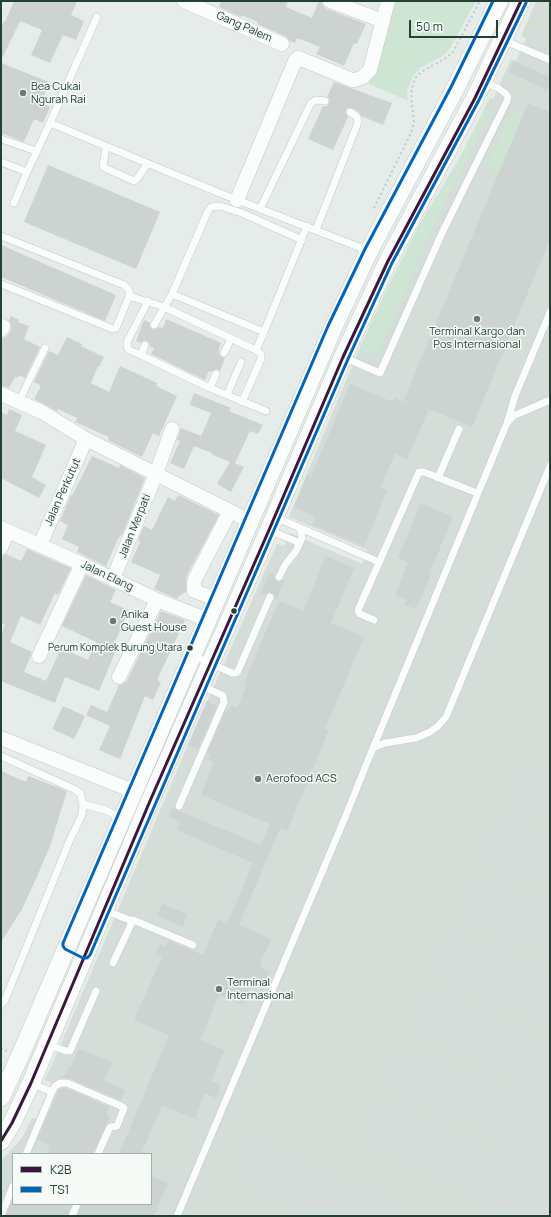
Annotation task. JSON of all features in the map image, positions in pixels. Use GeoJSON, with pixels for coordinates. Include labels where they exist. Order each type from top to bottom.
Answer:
{"type":"FeatureCollection","features":[{"type":"Feature","properties":{"kind":"street","name":"Gang Palem"},"geometry":{"type":"LineString","coordinates":[[184,1],[282,44]]}},
{"type":"Feature","properties":{"kind":"street"},"geometry":{"type":"LineString","coordinates":[[330,1],[383,21]]}},
{"type":"Feature","properties":{"kind":"street"},"geometry":{"type":"LineString","coordinates":[[237,200],[291,67],[296,59],[301,58],[352,80],[359,79],[367,74],[370,70],[388,1]]}},
{"type":"Feature","properties":{"kind":"street"},"geometry":{"type":"LineString","coordinates":[[1,1097],[68,945],[192,655],[202,618],[217,599],[330,334],[369,251],[431,136],[499,1]]}},
{"type":"Feature","properties":{"kind":"street"},"geometry":{"type":"LineString","coordinates":[[1,1141],[12,1123],[31,1083],[85,953],[200,685],[272,523],[342,357],[391,255],[484,82],[521,1]]}},
{"type":"Feature","properties":{"kind":"street"},"geometry":{"type":"LineString","coordinates":[[484,32],[503,40]]}},
{"type":"Feature","properties":{"kind":"street"},"geometry":{"type":"LineString","coordinates":[[431,136],[450,146]]}},
{"type":"Feature","properties":{"kind":"street"},"geometry":{"type":"LineString","coordinates":[[1,394],[42,412],[86,439],[250,521]]}},
{"type":"Feature","properties":{"kind":"street","name":"Jalan Merpati"},"geometry":{"type":"LineString","coordinates":[[113,579],[156,474],[172,429]]}},
{"type":"Feature","properties":{"kind":"street","name":"Jalan Perkutut"},"geometry":{"type":"LineString","coordinates":[[40,545],[86,439]]}},
{"type":"Feature","properties":{"kind":"street"},"geometry":{"type":"LineString","coordinates":[[202,618],[194,591],[195,579],[230,511]]}},
{"type":"Feature","properties":{"kind":"street"},"geometry":{"type":"LineString","coordinates":[[1,547],[4,530]]}},
{"type":"Feature","properties":{"kind":"street","name":"Jalan Elang"},"geometry":{"type":"LineString","coordinates":[[4,530],[82,564],[157,600],[202,618]]}},
{"type":"Feature","properties":{"kind":"street"},"geometry":{"type":"LineString","coordinates":[[39,656],[82,564]]}},
{"type":"Feature","properties":{"kind":"street"},"geometry":{"type":"LineString","coordinates":[[194,591],[217,599]]}},
{"type":"Feature","properties":{"kind":"street"},"geometry":{"type":"LineString","coordinates":[[119,677],[157,600]]}},
{"type":"Feature","properties":{"kind":"street"},"geometry":{"type":"LineString","coordinates":[[1,738],[133,791]]}},
{"type":"Feature","properties":{"kind":"street"},"geometry":{"type":"LineString","coordinates":[[68,945],[85,953]]}},
{"type":"Feature","properties":{"kind":"lane"},"geometry":{"type":"LineString","coordinates":[[14,203],[97,17]]}},
{"type":"Feature","properties":{"kind":"lane"},"geometry":{"type":"LineString","coordinates":[[503,40],[550,60]]}},
{"type":"Feature","properties":{"kind":"lane"},"geometry":{"type":"LineString","coordinates":[[342,357],[380,373],[442,233],[507,101],[508,97],[505,93],[484,82]]}},
{"type":"Feature","properties":{"kind":"lane"},"geometry":{"type":"LineString","coordinates":[[260,209],[311,103],[316,100],[325,101]]}},
{"type":"Feature","properties":{"kind":"lane"},"geometry":{"type":"LineString","coordinates":[[316,230],[357,125],[358,120],[356,116],[350,112]]}},
{"type":"Feature","properties":{"kind":"lane"},"geometry":{"type":"LineString","coordinates":[[50,123],[106,148],[369,251]]}},
{"type":"Feature","properties":{"kind":"lane"},"geometry":{"type":"LineString","coordinates":[[1,139],[36,151]]}},
{"type":"Feature","properties":{"kind":"lane"},"geometry":{"type":"LineString","coordinates":[[106,148],[103,166],[134,181],[137,180],[147,164]]}},
{"type":"Feature","properties":{"kind":"lane"},"geometry":{"type":"LineString","coordinates":[[1,162],[27,172]]}},
{"type":"Feature","properties":{"kind":"lane"},"geometry":{"type":"LineString","coordinates":[[154,325],[172,294],[208,211],[214,206],[220,206],[242,214],[302,240]]}},
{"type":"Feature","properties":{"kind":"lane"},"geometry":{"type":"LineString","coordinates":[[256,350],[307,226]]}},
{"type":"Feature","properties":{"kind":"lane"},"geometry":{"type":"LineString","coordinates":[[1,236],[124,285],[128,289],[129,296],[116,328],[113,329],[1,284]]}},
{"type":"Feature","properties":{"kind":"lane"},"geometry":{"type":"LineString","coordinates":[[172,294],[264,332]]}},
{"type":"Feature","properties":{"kind":"lane"},"geometry":{"type":"LineString","coordinates":[[129,296],[164,307],[256,350],[261,354],[261,359],[242,402]]}},
{"type":"Feature","properties":{"kind":"lane"},"geometry":{"type":"LineString","coordinates":[[148,301],[127,342],[129,350],[210,388],[266,411]]}},
{"type":"Feature","properties":{"kind":"lane"},"geometry":{"type":"LineString","coordinates":[[177,1216],[341,827],[477,493],[507,424],[515,396],[550,312]]}},
{"type":"Feature","properties":{"kind":"lane"},"geometry":{"type":"LineString","coordinates":[[224,353],[231,339]]}},
{"type":"Feature","properties":{"kind":"lane"},"geometry":{"type":"LineString","coordinates":[[141,355],[145,345]]}},
{"type":"Feature","properties":{"kind":"lane"},"geometry":{"type":"LineString","coordinates":[[18,402],[45,348]]}},
{"type":"Feature","properties":{"kind":"lane"},"geometry":{"type":"LineString","coordinates":[[226,395],[241,362]]}},
{"type":"Feature","properties":{"kind":"lane"},"geometry":{"type":"LineString","coordinates":[[210,388],[216,374]]}},
{"type":"Feature","properties":{"kind":"lane"},"geometry":{"type":"LineString","coordinates":[[507,424],[513,416],[550,400]]}},
{"type":"Feature","properties":{"kind":"lane"},"geometry":{"type":"LineString","coordinates":[[438,478],[459,429]]}},
{"type":"Feature","properties":{"kind":"lane"},"geometry":{"type":"LineString","coordinates":[[373,748],[385,743],[416,738],[430,732],[446,717],[550,466]]}},
{"type":"Feature","properties":{"kind":"lane"},"geometry":{"type":"LineString","coordinates":[[374,620],[360,614],[358,611],[419,472],[424,472],[477,493]]}},
{"type":"Feature","properties":{"kind":"lane"},"geometry":{"type":"LineString","coordinates":[[272,523],[300,528],[380,562]]}},
{"type":"Feature","properties":{"kind":"lane"},"geometry":{"type":"LineString","coordinates":[[272,523],[300,543]]}},
{"type":"Feature","properties":{"kind":"lane"},"geometry":{"type":"LineString","coordinates":[[279,577],[300,543],[302,538],[300,528]]}},
{"type":"Feature","properties":{"kind":"lane"},"geometry":{"type":"LineString","coordinates":[[192,655],[236,673],[270,597]]}},
{"type":"Feature","properties":{"kind":"lane"},"geometry":{"type":"LineString","coordinates":[[179,806],[224,702],[223,696],[200,685]]}},
{"type":"Feature","properties":{"kind":"lane"},"geometry":{"type":"LineString","coordinates":[[1,756],[74,789],[80,793],[83,804],[82,815],[69,842],[5,1000],[1,1005]]}},
{"type":"Feature","properties":{"kind":"lane"},"geometry":{"type":"LineString","coordinates":[[83,804],[105,810],[122,818]]}},
{"type":"Feature","properties":{"kind":"lane"},"geometry":{"type":"LineString","coordinates":[[104,910],[132,921],[137,920],[193,945]]}},
{"type":"Feature","properties":{"kind":"lane"},"geometry":{"type":"LineString","coordinates":[[113,963],[132,921]]}},
{"type":"Feature","properties":{"kind":"lane"},"geometry":{"type":"LineString","coordinates":[[47,1043],[66,1051],[70,1051],[96,991]]}},
{"type":"Feature","properties":{"kind":"lane"},"geometry":{"type":"LineString","coordinates":[[31,1083],[52,1092]]}},
{"type":"Feature","properties":{"kind":"lane"},"geometry":{"type":"LineString","coordinates":[[26,1153],[52,1092],[58,1084],[67,1083],[123,1107],[124,1110],[117,1126],[110,1127],[98,1153]]}},
{"type":"Feature","properties":{"kind":"lane"},"geometry":{"type":"LineString","coordinates":[[1,1216],[12,1188]]}},
{"type":"Feature","properties":{"kind":"lane"},"geometry":{"type":"LineString","coordinates":[[72,1216],[77,1205]]}},
{"type":"Feature","properties":{"kind":"shaded area"},"geometry":{"type":"Polygon","coordinates":[[[536,1],[550,1],[550,1216],[1,1216],[1,1161],[22,1138],[32,1118],[36,1119],[51,1083],[45,1080],[188,745],[277,544],[284,546],[290,533],[362,564],[367,550],[289,517],[357,354],[386,291],[421,222],[460,158],[490,98],[493,99],[511,59],[516,61],[526,38],[521,36],[536,1]]]}},
{"type":"Feature","properties":{"kind":"green space"},"geometry":{"type":"Polygon","coordinates":[[[393,1],[476,1],[449,50],[444,55],[420,68],[413,76],[407,92],[408,101],[369,84],[393,1]]]}},
{"type":"Feature","properties":{"kind":"green space"},"geometry":{"type":"Polygon","coordinates":[[[490,98],[498,102],[497,103],[490,100],[485,109],[493,113],[452,189],[425,245],[383,343],[379,350],[373,354],[357,354],[386,291],[421,222],[460,158],[490,98]]]}},
{"type":"Feature","properties":{"kind":"green space"},"geometry":{"type":"Polygon","coordinates":[[[518,113],[523,114],[499,172],[491,169],[488,166],[489,159],[510,116],[518,113]]]}},
{"type":"Feature","properties":{"kind":"building"},"geometry":{"type":"Polygon","coordinates":[[[14,1],[77,1],[71,15],[84,21],[76,40],[63,35],[50,63],[31,55],[42,30],[20,21],[1,61],[1,27],[4,21],[5,22],[14,1]]]}},
{"type":"Feature","properties":{"kind":"building"},"geometry":{"type":"Polygon","coordinates":[[[221,1],[288,1],[286,7],[312,18],[319,1],[322,1],[323,6],[327,9],[366,24],[357,44],[354,43],[344,66],[316,54],[320,47],[297,38],[295,43],[290,41],[285,36],[257,24],[258,22],[241,15],[241,17],[219,7],[221,1]]]}},
{"type":"Feature","properties":{"kind":"building"},"geometry":{"type":"Polygon","coordinates":[[[513,61],[550,77],[550,83],[547,90],[509,72],[513,61]]]}},
{"type":"Feature","properties":{"kind":"building","name":"Bea Cukai Ngurah Rai"},"geometry":{"type":"Polygon","coordinates":[[[1,63],[49,82],[41,103],[50,107],[43,123],[34,119],[24,142],[1,133],[1,63]]]}},
{"type":"Feature","properties":{"kind":"building"},"geometry":{"type":"Polygon","coordinates":[[[334,82],[392,103],[383,125],[361,116],[359,112],[352,108],[347,108],[345,112],[348,117],[333,150],[308,139],[323,106],[327,106],[329,104],[330,99],[327,97],[334,82]]]}},
{"type":"Feature","properties":{"kind":"building","name":"Terminal Kargo dan Pos Internasional"},"geometry":{"type":"Polygon","coordinates":[[[528,103],[550,112],[550,239],[472,427],[429,409],[407,459],[395,454],[380,488],[387,491],[364,546],[313,525],[316,517],[294,507],[307,475],[311,477],[350,384],[393,402],[395,398],[403,402],[528,103]]]}},
{"type":"Feature","properties":{"kind":"building"},"geometry":{"type":"Polygon","coordinates":[[[48,165],[160,212],[136,269],[24,222],[48,165]]]}},
{"type":"Feature","properties":{"kind":"building"},"geometry":{"type":"Polygon","coordinates":[[[1,245],[116,295],[105,321],[1,277],[1,245]]]}},
{"type":"Feature","properties":{"kind":"building"},"geometry":{"type":"Polygon","coordinates":[[[11,316],[19,320],[18,322],[29,326],[24,339],[40,347],[25,378],[19,375],[17,378],[15,377],[9,388],[1,386],[1,338],[6,337],[11,330],[9,320],[11,316]]]}},
{"type":"Feature","properties":{"kind":"building"},"geometry":{"type":"Polygon","coordinates":[[[166,319],[221,343],[218,351],[220,356],[225,358],[220,371],[216,369],[211,372],[209,371],[205,380],[151,354],[154,348],[150,347],[150,344],[147,341],[144,340],[141,343],[136,341],[144,320],[150,323],[150,328],[154,330],[159,327],[163,328],[166,319]]]}},
{"type":"Feature","properties":{"kind":"building"},"geometry":{"type":"Polygon","coordinates":[[[67,337],[82,344],[81,346],[104,357],[99,367],[98,366],[91,383],[109,392],[120,366],[157,383],[156,386],[177,396],[159,436],[153,433],[142,457],[108,440],[109,437],[75,422],[77,418],[58,409],[57,411],[34,399],[41,386],[34,382],[49,351],[58,355],[67,337]]]}},
{"type":"Feature","properties":{"kind":"building"},"geometry":{"type":"Polygon","coordinates":[[[194,393],[231,408],[229,411],[263,425],[258,434],[250,431],[235,463],[244,467],[231,492],[217,484],[230,462],[211,454],[212,453],[194,446],[184,469],[170,463],[180,441],[177,440],[181,428],[201,436],[211,413],[190,405],[194,393]]]}},
{"type":"Feature","properties":{"kind":"building"},"geometry":{"type":"Polygon","coordinates":[[[9,409],[22,415],[15,431],[46,445],[32,477],[46,485],[39,498],[1,478],[1,412],[7,415],[9,409]]]}},
{"type":"Feature","properties":{"kind":"building"},"geometry":{"type":"Polygon","coordinates":[[[92,456],[119,468],[120,465],[145,478],[123,533],[118,539],[106,566],[77,552],[79,547],[62,539],[68,525],[60,521],[71,495],[72,496],[92,456]]]}},
{"type":"Feature","properties":{"kind":"building"},"geometry":{"type":"Polygon","coordinates":[[[178,495],[219,515],[187,575],[186,592],[177,599],[154,589],[160,575],[131,562],[140,542],[138,540],[144,526],[152,530],[168,497],[175,501],[178,495]]]}},
{"type":"Feature","properties":{"kind":"building"},"geometry":{"type":"Polygon","coordinates":[[[421,503],[453,517],[429,574],[431,575],[416,609],[405,605],[407,600],[396,595],[408,562],[398,558],[421,503]]]}},
{"type":"Feature","properties":{"kind":"building"},"geometry":{"type":"Polygon","coordinates":[[[27,549],[71,568],[58,595],[55,593],[40,625],[21,616],[10,642],[32,652],[24,672],[46,681],[61,648],[88,660],[96,642],[62,626],[86,575],[116,590],[110,602],[129,610],[112,649],[116,650],[99,691],[65,677],[55,703],[1,681],[1,635],[5,625],[1,623],[1,560],[3,555],[6,554],[21,561],[27,549]]]}},
{"type":"Feature","properties":{"kind":"building"},"geometry":{"type":"Polygon","coordinates":[[[326,556],[354,568],[331,623],[364,637],[325,729],[329,730],[287,831],[280,828],[239,925],[271,939],[259,966],[269,971],[264,983],[254,979],[243,1005],[219,995],[200,1040],[224,1050],[211,1081],[221,1085],[216,1098],[205,1093],[195,1119],[162,1105],[141,1153],[119,1153],[169,1035],[134,1020],[162,957],[155,954],[160,944],[166,947],[169,941],[203,955],[218,920],[227,924],[253,863],[177,830],[181,822],[169,817],[172,808],[261,845],[270,824],[201,795],[214,762],[208,760],[210,755],[207,753],[226,710],[228,711],[231,705],[237,708],[247,684],[244,683],[279,601],[303,611],[326,556]]]}},
{"type":"Feature","properties":{"kind":"building"},"geometry":{"type":"Polygon","coordinates":[[[270,573],[274,575],[277,582],[285,580],[276,600],[274,594],[272,593],[269,592],[265,595],[261,593],[270,573]]]}},
{"type":"Feature","properties":{"kind":"building"},"geometry":{"type":"Polygon","coordinates":[[[161,611],[185,620],[157,680],[161,682],[153,700],[145,696],[120,759],[99,750],[110,726],[86,715],[91,705],[107,712],[119,685],[127,681],[161,611]]]}},
{"type":"Feature","properties":{"kind":"building"},"geometry":{"type":"Polygon","coordinates":[[[207,701],[217,706],[198,749],[188,745],[207,701]]]}},
{"type":"Feature","properties":{"kind":"building"},"geometry":{"type":"Polygon","coordinates":[[[63,706],[85,716],[74,739],[52,729],[63,706]]]}},
{"type":"Feature","properties":{"kind":"building"},"geometry":{"type":"Polygon","coordinates":[[[1,771],[26,782],[28,776],[67,791],[50,846],[36,879],[22,909],[1,942],[1,771]]]}},
{"type":"Feature","properties":{"kind":"building"},"geometry":{"type":"Polygon","coordinates":[[[162,904],[187,914],[183,926],[157,916],[162,904]]]}},
{"type":"Feature","properties":{"kind":"building"},"geometry":{"type":"Polygon","coordinates":[[[78,1049],[112,1062],[104,1081],[125,1090],[121,1100],[69,1078],[62,1078],[63,1075],[65,1076],[69,1066],[71,1067],[78,1049]]]}},
{"type":"Feature","properties":{"kind":"building"},"geometry":{"type":"Polygon","coordinates":[[[66,1088],[109,1107],[106,1114],[110,1116],[93,1153],[46,1153],[50,1145],[37,1140],[59,1090],[66,1088]]]}},
{"type":"Feature","properties":{"kind":"building"},"geometry":{"type":"Polygon","coordinates":[[[152,1176],[168,1183],[154,1216],[77,1216],[82,1205],[152,1205],[152,1176]]]}},
{"type":"Feature","properties":{"kind":"building"},"geometry":{"type":"Polygon","coordinates":[[[11,1204],[72,1205],[67,1216],[6,1216],[11,1204]]]}},
{"type":"Feature","properties":{"kind":"taxiway"},"geometry":{"type":"LineString","coordinates":[[530,788],[550,797]]}},
{"type":"Feature","properties":{"kind":"taxiway"},"geometry":{"type":"LineString","coordinates":[[506,845],[550,864]]}},
{"type":"Feature","properties":{"kind":"taxiway"},"geometry":{"type":"LineString","coordinates":[[483,902],[550,930]]}},
{"type":"Feature","properties":{"kind":"taxiway"},"geometry":{"type":"LineString","coordinates":[[459,959],[550,999]]}},
{"type":"Feature","properties":{"kind":"taxiway"},"geometry":{"type":"LineString","coordinates":[[434,1015],[541,1062],[550,1077]]}},
{"type":"Feature","properties":{"kind":"taxiway"},"geometry":{"type":"LineString","coordinates":[[410,1072],[517,1118],[523,1131],[534,1140],[550,1145]]}},
{"type":"Feature","properties":{"kind":"taxiway"},"geometry":{"type":"LineString","coordinates":[[517,1118],[529,1114],[539,1113],[550,1117]]}},
{"type":"Feature","properties":{"kind":"taxiway"},"geometry":{"type":"LineString","coordinates":[[386,1129],[493,1175],[496,1184],[503,1193],[518,1199],[530,1201],[539,1198]]}},
{"type":"Feature","properties":{"kind":"taxiway"},"geometry":{"type":"LineString","coordinates":[[258,1167],[373,1216]]}},
{"type":"Feature","properties":{"kind":"taxiway"},"geometry":{"type":"LineString","coordinates":[[493,1175],[503,1170],[513,1170],[527,1174],[537,1180],[544,1187]]}},
{"type":"Feature","properties":{"kind":"transit line","name":"TS1"},"geometry":{"type":"LineString","coordinates":[[493,1],[451,87],[365,249],[328,326],[63,943],[65,949],[83,958],[87,958],[90,955],[348,359],[392,263],[479,100],[526,3]]}},
{"type":"Feature","properties":{"kind":"transit line","name":"K2B"},"geometry":{"type":"LineString","coordinates":[[1,1141],[12,1123],[31,1083],[150,801],[343,357],[388,261],[475,98],[521,1]]}},
{"type":"Feature","properties":{"kind":"place","name":"Bea Cukai Ngurah Rai"},"geometry":{"type":"Point","coordinates":[23,93]}},
{"type":"Feature","properties":{"kind":"place","name":"Terminal Kargo dan Pos Internasional"},"geometry":{"type":"Point","coordinates":[477,319]}},
{"type":"Feature","properties":{"kind":"place","name":"Anika Guest House"},"geometry":{"type":"Point","coordinates":[113,621]}},
{"type":"Feature","properties":{"kind":"place","name":"Perum Komplek Burung Utara"},"geometry":{"type":"Point","coordinates":[190,648]}},
{"type":"Feature","properties":{"kind":"place","name":"Aerofood ACS"},"geometry":{"type":"Point","coordinates":[258,779]}},
{"type":"Feature","properties":{"kind":"place","name":"Terminal Internasional"},"geometry":{"type":"Point","coordinates":[219,989]}}]}
